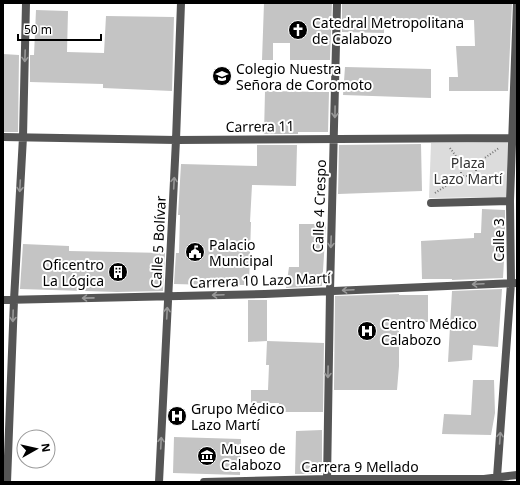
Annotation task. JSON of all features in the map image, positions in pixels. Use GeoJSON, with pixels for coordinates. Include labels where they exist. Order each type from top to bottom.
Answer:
{"type":"FeatureCollection","features":[{"type":"Feature","properties":{"kind":"street"},"geometry":{"type":"LineString","coordinates":[[7,482],[14,300],[23,137],[26,3]]}},
{"type":"Feature","properties":{"kind":"street","name":"Calle 5 Bolívar"},"geometry":{"type":"LineString","coordinates":[[159,482],[176,140],[181,3]]}},
{"type":"Feature","properties":{"kind":"street","name":"Calle 4 Crespo"},"geometry":{"type":"LineString","coordinates":[[327,481],[337,3]]}},
{"type":"Feature","properties":{"kind":"street","name":"Calle 3"},"geometry":{"type":"LineString","coordinates":[[497,477],[514,283],[510,201],[515,138],[517,3]]}},
{"type":"Feature","properties":{"kind":"street","name":"Carrera 11"},"geometry":{"type":"LineString","coordinates":[[3,137],[176,140],[515,138]]}},
{"type":"Feature","properties":{"kind":"street"},"geometry":{"type":"LineString","coordinates":[[431,203],[510,201]]}},
{"type":"Feature","properties":{"kind":"street","name":"Carrera 10 Lazo Martí"},"geometry":{"type":"LineString","coordinates":[[3,300],[168,297],[514,283]]}},
{"type":"Feature","properties":{"kind":"street","name":"Carrera 9 Mellado"},"geometry":{"type":"LineString","coordinates":[[204,482],[484,479],[517,475]]}},
{"type":"Feature","properties":{"kind":"path"},"geometry":{"type":"LineString","coordinates":[[461,163],[476,164],[502,146]]}},
{"type":"Feature","properties":{"kind":"path"},"geometry":{"type":"LineString","coordinates":[[449,148],[461,163],[461,176]]}},
{"type":"Feature","properties":{"kind":"path"},"geometry":{"type":"LineString","coordinates":[[476,164],[476,176]]}},
{"type":"Feature","properties":{"kind":"path"},"geometry":{"type":"LineString","coordinates":[[435,194],[461,176],[507,178]]}},
{"type":"Feature","properties":{"kind":"green space","name":"Plaza Lazo Martí"},"geometry":{"type":"Polygon","coordinates":[[[508,142],[506,197],[429,198],[431,143],[508,142]]]}},
{"type":"Feature","properties":{"kind":"building","name":"Catedral Metropolitana de Calabozo"},"geometry":{"type":"Polygon","coordinates":[[[264,3],[332,3],[330,60],[290,60],[290,43],[273,43],[273,60],[262,60],[264,3]]]}},
{"type":"Feature","properties":{"kind":"building"},"geometry":{"type":"Polygon","coordinates":[[[342,3],[512,3],[508,91],[449,91],[449,77],[458,77],[456,46],[475,46],[474,20],[384,21],[384,33],[342,32],[342,3]]]}},
{"type":"Feature","properties":{"kind":"building"},"geometry":{"type":"Polygon","coordinates":[[[36,10],[68,11],[67,52],[104,53],[106,16],[174,17],[172,91],[103,88],[103,84],[30,82],[30,55],[34,55],[36,10]]]}},
{"type":"Feature","properties":{"kind":"building"},"geometry":{"type":"Polygon","coordinates":[[[3,54],[19,55],[18,132],[3,132],[3,54]]]}},
{"type":"Feature","properties":{"kind":"building"},"geometry":{"type":"Polygon","coordinates":[[[345,67],[431,69],[431,98],[343,95],[345,67]]]}},
{"type":"Feature","properties":{"kind":"building"},"geometry":{"type":"Polygon","coordinates":[[[265,91],[329,92],[328,132],[264,134],[265,91]]]}},
{"type":"Feature","properties":{"kind":"building"},"geometry":{"type":"Polygon","coordinates":[[[421,144],[422,191],[338,194],[339,145],[421,144]]]}},
{"type":"Feature","properties":{"kind":"building"},"geometry":{"type":"Polygon","coordinates":[[[257,145],[297,145],[296,186],[252,185],[249,285],[174,284],[176,253],[179,253],[180,215],[178,215],[181,164],[257,166],[257,145]]]}},
{"type":"Feature","properties":{"kind":"building"},"geometry":{"type":"Polygon","coordinates":[[[482,209],[505,210],[503,278],[452,280],[422,279],[421,241],[474,238],[474,233],[481,233],[482,209]]]}},
{"type":"Feature","properties":{"kind":"building"},"geometry":{"type":"Polygon","coordinates":[[[299,224],[326,224],[322,286],[286,288],[289,267],[299,267],[299,224]]]}},
{"type":"Feature","properties":{"kind":"building","name":"Oficentro La Lógica"},"geometry":{"type":"Polygon","coordinates":[[[23,244],[69,246],[69,251],[165,253],[163,291],[117,292],[20,289],[23,244]]]}},
{"type":"Feature","properties":{"kind":"building"},"geometry":{"type":"Polygon","coordinates":[[[502,289],[498,347],[473,345],[472,360],[448,362],[452,291],[502,289]]]}},
{"type":"Feature","properties":{"kind":"building","name":"Centro Médico Calabozo"},"geometry":{"type":"Polygon","coordinates":[[[399,294],[428,295],[428,322],[399,322],[399,366],[397,390],[334,390],[335,296],[399,294]]]}},
{"type":"Feature","properties":{"kind":"building"},"geometry":{"type":"Polygon","coordinates":[[[248,300],[267,300],[267,341],[248,342],[248,300]]]}},
{"type":"Feature","properties":{"kind":"building"},"geometry":{"type":"Polygon","coordinates":[[[267,341],[324,343],[323,412],[279,412],[279,403],[251,403],[251,390],[268,390],[269,365],[266,365],[267,341]]]}},
{"type":"Feature","properties":{"kind":"building"},"geometry":{"type":"Polygon","coordinates":[[[473,380],[494,380],[495,413],[491,435],[442,434],[444,414],[471,415],[473,380]]]}},
{"type":"Feature","properties":{"kind":"building"},"geometry":{"type":"Polygon","coordinates":[[[322,430],[322,474],[295,474],[296,431],[322,430]]]}},
{"type":"Feature","properties":{"kind":"building","name":"Museo de Calabozo"},"geometry":{"type":"Polygon","coordinates":[[[174,437],[241,439],[240,475],[173,473],[174,437]]]}},
{"type":"Feature","properties":{"kind":"place","name":"Catedral Metropolitana de Calabozo"},"geometry":{"type":"Point","coordinates":[298,30]}},
{"type":"Feature","properties":{"kind":"place","name":"Colegio Nuestra Señora de Coromoto"},"geometry":{"type":"Point","coordinates":[222,76]}},
{"type":"Feature","properties":{"kind":"place","name":"Palacio Municipal"},"geometry":{"type":"Point","coordinates":[195,252]}},
{"type":"Feature","properties":{"kind":"place","name":"Oficentro La Lógica"},"geometry":{"type":"Point","coordinates":[118,272]}},
{"type":"Feature","properties":{"kind":"place","name":"Centro Médico Calabozo"},"geometry":{"type":"Point","coordinates":[367,331]}},
{"type":"Feature","properties":{"kind":"place","name":"Grupo Médico Lazo Martí"},"geometry":{"type":"Point","coordinates":[177,416]}},
{"type":"Feature","properties":{"kind":"place","name":"Museo de Calabozo"},"geometry":{"type":"Point","coordinates":[207,456]}}]}
